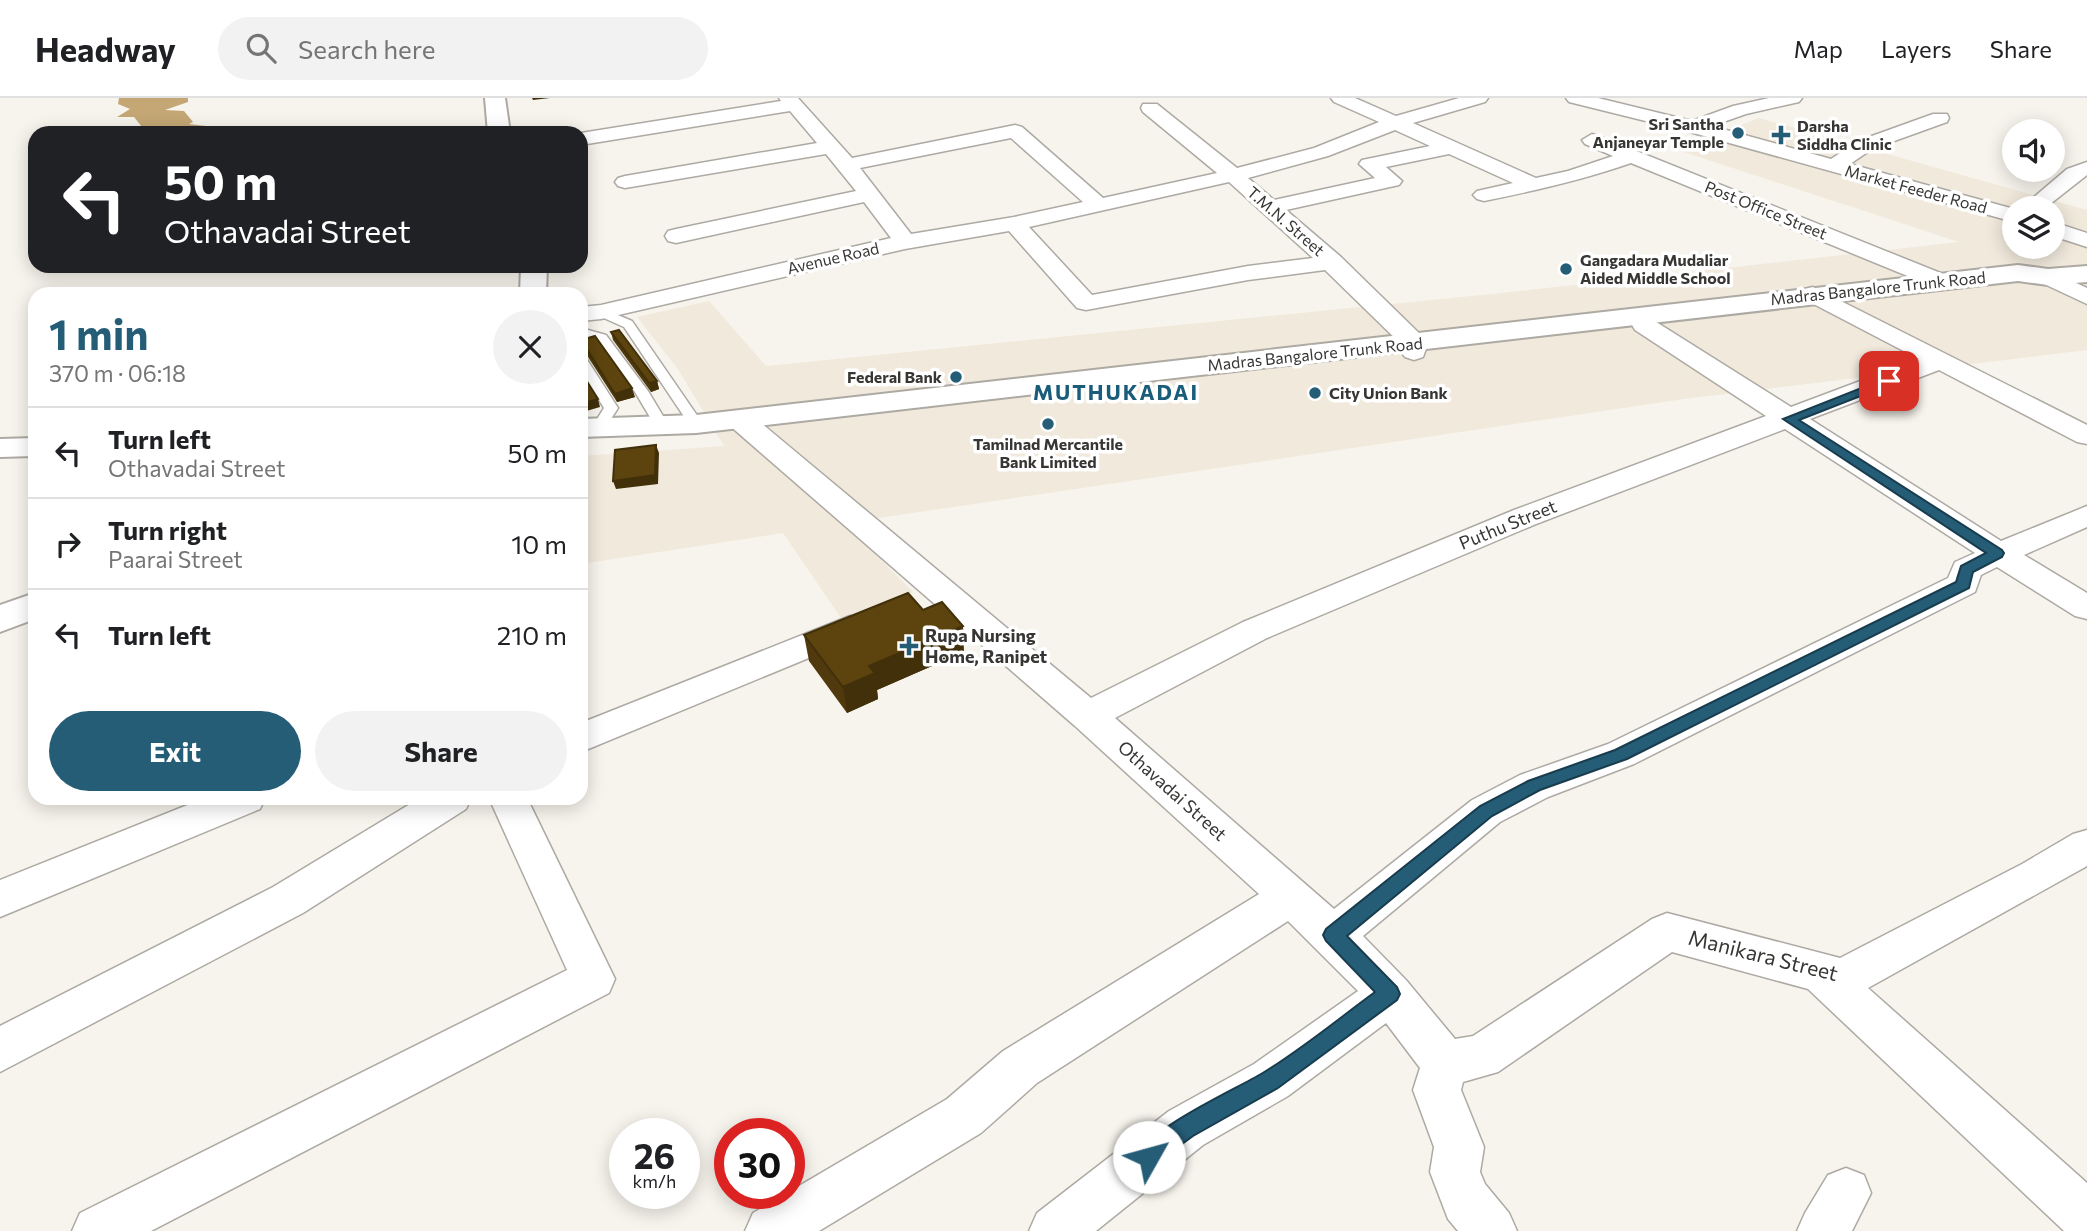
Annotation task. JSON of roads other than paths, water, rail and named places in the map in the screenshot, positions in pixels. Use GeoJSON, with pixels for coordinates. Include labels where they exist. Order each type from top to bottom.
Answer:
{"type":"FeatureCollection","features":[{"type":"Feature","properties":{"kind":"main road"},"geometry":{"type":"LineString","coordinates":[[495,98],[498,126]]}},
{"type":"Feature","properties":{"kind":"main road","name":"Madras Bangalore Trunk Road"},"geometry":{"type":"LineString","coordinates":[[1588,326],[1644,325],[1940,281],[2018,273],[2048,277],[2087,274]]}},
{"type":"Feature","properties":{"kind":"main road","name":"Madras Bangalore Trunk Road"},"geometry":{"type":"LineString","coordinates":[[588,433],[696,424],[745,424],[1819,298],[2037,284],[2048,277]]}},
{"type":"Feature","properties":{"kind":"main road"},"geometry":{"type":"LineString","coordinates":[[588,433],[745,424]]}},
{"type":"Feature","properties":{"kind":"main road"},"geometry":{"type":"LineString","coordinates":[[0,448],[28,447]]}},
{"type":"Feature","properties":{"kind":"main road"},"geometry":{"type":"LineString","coordinates":[[0,459],[28,458]]}},
{"type":"Feature","properties":{"kind":"main road"},"geometry":{"type":"LineString","coordinates":[[0,606],[28,595]]}},
{"type":"Feature","properties":{"kind":"main road"},"geometry":{"type":"LineString","coordinates":[[0,619],[28,608]]}},
{"type":"Feature","properties":{"kind":"street"},"geometry":{"type":"LineString","coordinates":[[1340,98],[1535,185]]}},
{"type":"Feature","properties":{"kind":"street"},"geometry":{"type":"LineString","coordinates":[[905,242],[1014,224],[1234,175],[1321,152],[1396,122],[1479,98]]}},
{"type":"Feature","properties":{"kind":"street","name":"Market Feeder Road"},"geometry":{"type":"LineString","coordinates":[[1575,98],[1693,127],[2002,213]]}},
{"type":"Feature","properties":{"kind":"street"},"geometry":{"type":"LineString","coordinates":[[1693,127],[1740,110],[1793,98]]}},
{"type":"Feature","properties":{"kind":"street"},"geometry":{"type":"LineString","coordinates":[[588,138],[791,102]]}},
{"type":"Feature","properties":{"kind":"street","name":"Avenue Road"},"geometry":{"type":"LineString","coordinates":[[591,313],[905,242],[847,165],[791,102]]}},
{"type":"Feature","properties":{"kind":"street","name":"T.M.N. Street"},"geometry":{"type":"LineString","coordinates":[[1150,108],[1234,175],[1333,262],[1415,347]]}},
{"type":"Feature","properties":{"kind":"street"},"geometry":{"type":"LineString","coordinates":[[1833,167],[1865,145],[1940,118]]}},
{"type":"Feature","properties":{"kind":"street"},"geometry":{"type":"LineString","coordinates":[[847,165],[1014,131],[1099,205]]}},
{"type":"Feature","properties":{"kind":"street","name":"Post Office Street"},"geometry":{"type":"LineString","coordinates":[[1592,140],[1940,281]]}},
{"type":"Feature","properties":{"kind":"street"},"geometry":{"type":"LineString","coordinates":[[625,182],[831,147]]}},
{"type":"Feature","properties":{"kind":"street"},"geometry":{"type":"LineString","coordinates":[[1272,207],[1392,181],[1369,163],[1453,147]]}},
{"type":"Feature","properties":{"kind":"street"},"geometry":{"type":"LineString","coordinates":[[1484,195],[1573,176],[1634,155]]}},
{"type":"Feature","properties":{"kind":"street"},"geometry":{"type":"LineString","coordinates":[[2046,196],[2074,173],[2087,168]]}},
{"type":"Feature","properties":{"kind":"street"},"geometry":{"type":"LineString","coordinates":[[676,236],[869,194]]}},
{"type":"Feature","properties":{"kind":"street"},"geometry":{"type":"LineString","coordinates":[[1014,224],[1087,303],[1248,273],[1333,262]]}},
{"type":"Feature","properties":{"kind":"street"},"geometry":{"type":"LineString","coordinates":[[2065,233],[2087,240]]}},
{"type":"Feature","properties":{"kind":"street"},"geometry":{"type":"LineString","coordinates":[[2048,277],[2087,297]]}},
{"type":"Feature","properties":{"kind":"street"},"geometry":{"type":"LineString","coordinates":[[1819,298],[2087,436]]}},
{"type":"Feature","properties":{"kind":"street"},"geometry":{"type":"LineString","coordinates":[[1644,325],[1997,553],[2087,608]]}},
{"type":"Feature","properties":{"kind":"street","name":"Puthu Street"},"geometry":{"type":"LineString","coordinates":[[1088,716],[1255,630],[1525,517],[1939,361]]}},
{"type":"Feature","properties":{"kind":"street","name":"Othavadai Street"},"geometry":{"type":"LineString","coordinates":[[745,424],[1088,716],[1333,935],[1390,994],[1445,1063]]}},
{"type":"Feature","properties":{"kind":"street"},"geometry":{"type":"LineString","coordinates":[[1333,935],[1486,811],[1534,786],[1621,754],[1963,584],[1966,569],[1997,553],[2087,516]]}},
{"type":"Feature","properties":{"kind":"street"},"geometry":{"type":"LineString","coordinates":[[588,735],[941,591]]}},
{"type":"Feature","properties":{"kind":"street"},"geometry":{"type":"LineString","coordinates":[[0,899],[229,805]]}},
{"type":"Feature","properties":{"kind":"street"},"geometry":{"type":"LineString","coordinates":[[0,1050],[288,900],[441,805]]}},
{"type":"Feature","properties":{"kind":"street"},"geometry":{"type":"LineString","coordinates":[[98,1231],[593,979],[511,805]]}},
{"type":"Feature","properties":{"kind":"street","name":"Manikara Street"},"geometry":{"type":"LineString","coordinates":[[1445,1063],[1482,1057],[1667,932],[1843,979],[2087,846]]}},
{"type":"Feature","properties":{"kind":"street"},"geometry":{"type":"LineString","coordinates":[[771,1231],[964,1116],[1020,1067],[1290,897]]}},
{"type":"Feature","properties":{"kind":"street"},"geometry":{"type":"LineString","coordinates":[[1821,974],[2087,1217]]}},
{"type":"Feature","properties":{"kind":"street"},"geometry":{"type":"LineString","coordinates":[[1055,1231],[1185,1128],[1270,1080],[1390,994]]}},
{"type":"Feature","properties":{"kind":"street"},"geometry":{"type":"LineString","coordinates":[[1445,1063],[1437,1090],[1459,1147],[1455,1172],[1466,1200],[1491,1231]]}},
{"type":"Feature","properties":{"kind":"lane"},"geometry":{"type":"LineString","coordinates":[[591,313],[628,324],[696,424]]}},
{"type":"Feature","properties":{"kind":"lane"},"geometry":{"type":"LineString","coordinates":[[588,334],[602,338],[641,391],[662,426]]}},
{"type":"Feature","properties":{"kind":"lane"},"geometry":{"type":"LineString","coordinates":[[588,372],[611,408],[588,432]]}},
{"type":"Feature","properties":{"kind":"place","name":"Sri Santha Anjaneyar Temple"},"geometry":{"type":"Point","coordinates":[1738,133]}},
{"type":"Feature","properties":{"kind":"place","name":"Darsha Siddha Clinic"},"geometry":{"type":"Point","coordinates":[1781,135]}},
{"type":"Feature","properties":{"kind":"place","name":"Gangadara Mudaliar Aided Middle School"},"geometry":{"type":"Point","coordinates":[1566,269]}},
{"type":"Feature","properties":{"kind":"place","name":"Federal Bank"},"geometry":{"type":"Point","coordinates":[956,377]}},
{"type":"Feature","properties":{"kind":"place","name":"City Union Bank"},"geometry":{"type":"Point","coordinates":[1315,393]}},
{"type":"Feature","properties":{"kind":"place","name":"Tamilnad Mercantile Bank Limited"},"geometry":{"type":"Point","coordinates":[1048,424]}},
{"type":"Feature","properties":{"kind":"place","name":"Rupa Nursing Home, Ranipet"},"geometry":{"type":"Point","coordinates":[909,646]}},
{"type":"Feature","properties":{"kind":"district","name":"MUTHUKADAI"},"geometry":{"type":"Point","coordinates":[1116,393]}}]}
